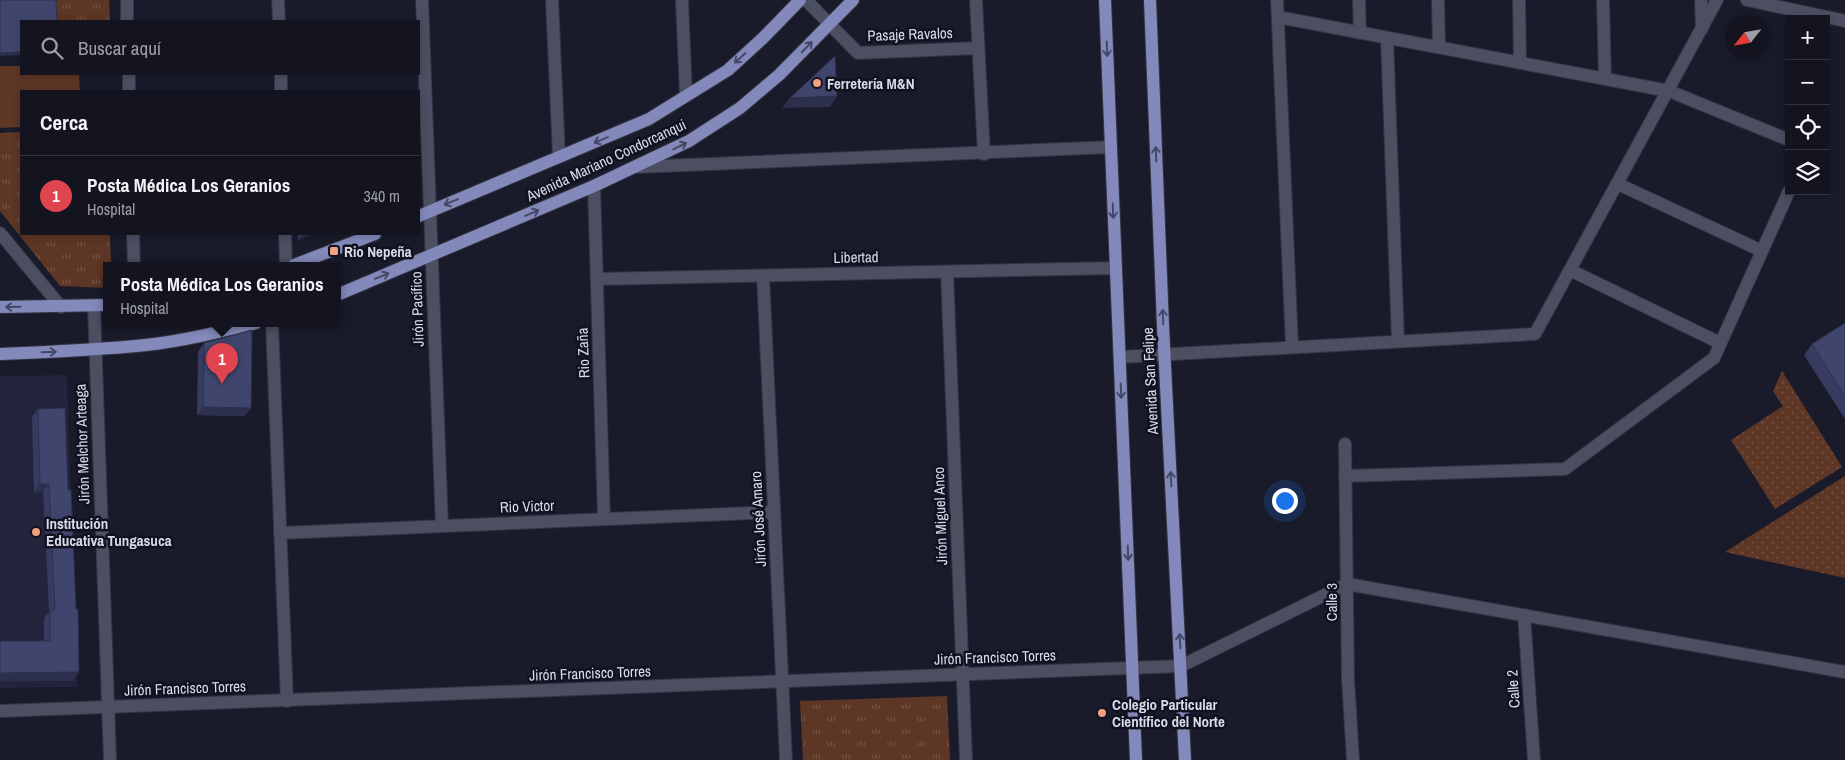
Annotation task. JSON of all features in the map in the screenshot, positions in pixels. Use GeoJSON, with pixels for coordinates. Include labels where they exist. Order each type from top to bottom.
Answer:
{"type":"FeatureCollection","features":[{"type":"Feature","properties":{"kind":"main road","name":"Avenida Mariano Condorcanqui"},"geometry":{"type":"LineString","coordinates":[[424,214],[648,119],[728,70],[800,0]]}},
{"type":"Feature","properties":{"kind":"main road","name":"Avenida Mariano Condorcanqui"},"geometry":{"type":"LineString","coordinates":[[341,293],[594,186],[690,142],[740,108],[779,75],[853,0]]}},
{"type":"Feature","properties":{"kind":"main road","name":"Avenida San Felipe"},"geometry":{"type":"LineString","coordinates":[[1105,0],[1136,760]]}},
{"type":"Feature","properties":{"kind":"main road","name":"Avenida San Felipe"},"geometry":{"type":"LineString","coordinates":[[1150,0],[1185,760]]}},
{"type":"Feature","properties":{"kind":"main road"},"geometry":{"type":"LineString","coordinates":[[302,262],[372,235]]}},
{"type":"Feature","properties":{"kind":"main road"},"geometry":{"type":"LineString","coordinates":[[0,307],[101,305]]}},
{"type":"Feature","properties":{"kind":"main road"},"geometry":{"type":"LineString","coordinates":[[0,354],[95,350],[198,337],[239,327]]}},
{"type":"Feature","properties":{"kind":"street"},"geometry":{"type":"LineString","coordinates":[[127,0],[127,20]]}},
{"type":"Feature","properties":{"kind":"street"},"geometry":{"type":"LineString","coordinates":[[278,0],[279,20]]}},
{"type":"Feature","properties":{"kind":"street","name":"Jirón Pacífico"},"geometry":{"type":"LineString","coordinates":[[422,0],[424,214],[432,255],[442,526]]}},
{"type":"Feature","properties":{"kind":"street"},"geometry":{"type":"LineString","coordinates":[[552,0],[559,157]]}},
{"type":"Feature","properties":{"kind":"street"},"geometry":{"type":"LineString","coordinates":[[682,0],[686,96]]}},
{"type":"Feature","properties":{"kind":"street","name":"Pasaje Ravalos"},"geometry":{"type":"LineString","coordinates":[[806,0],[858,53],[978,48]]}},
{"type":"Feature","properties":{"kind":"street"},"geometry":{"type":"LineString","coordinates":[[976,0],[984,154]]}},
{"type":"Feature","properties":{"kind":"street"},"geometry":{"type":"LineString","coordinates":[[1277,0],[1292,346]]}},
{"type":"Feature","properties":{"kind":"street"},"geometry":{"type":"LineString","coordinates":[[1359,0],[1360,33]]}},
{"type":"Feature","properties":{"kind":"street"},"geometry":{"type":"LineString","coordinates":[[1438,0],[1439,48]]}},
{"type":"Feature","properties":{"kind":"street"},"geometry":{"type":"LineString","coordinates":[[1519,0],[1520,63]]}},
{"type":"Feature","properties":{"kind":"street"},"geometry":{"type":"LineString","coordinates":[[1603,0],[1605,79]]}},
{"type":"Feature","properties":{"kind":"street"},"geometry":{"type":"LineString","coordinates":[[1702,0],[1702,32]]}},
{"type":"Feature","properties":{"kind":"street"},"geometry":{"type":"LineString","coordinates":[[1120,357],[1535,334],[1670,91],[1717,0]]}},
{"type":"Feature","properties":{"kind":"street"},"geometry":{"type":"LineString","coordinates":[[1747,0],[1845,21]]}},
{"type":"Feature","properties":{"kind":"street"},"geometry":{"type":"LineString","coordinates":[[1278,17],[1670,91],[1785,138]]}},
{"type":"Feature","properties":{"kind":"street"},"geometry":{"type":"LineString","coordinates":[[1387,38],[1398,341]]}},
{"type":"Feature","properties":{"kind":"street"},"geometry":{"type":"LineString","coordinates":[[129,75],[129,90]]}},
{"type":"Feature","properties":{"kind":"street"},"geometry":{"type":"LineString","coordinates":[[280,75],[281,90]]}},
{"type":"Feature","properties":{"kind":"street"},"geometry":{"type":"LineString","coordinates":[[637,167],[984,154],[1111,147]]}},
{"type":"Feature","properties":{"kind":"street"},"geometry":{"type":"LineString","coordinates":[[1618,184],[1762,251]]}},
{"type":"Feature","properties":{"kind":"street","name":"Rio Zaña"},"geometry":{"type":"LineString","coordinates":[[594,186],[604,519]]}},
{"type":"Feature","properties":{"kind":"street"},"geometry":{"type":"LineString","coordinates":[[1345,476],[1564,469],[1714,358],[1787,195]]}},
{"type":"Feature","properties":{"kind":"street"},"geometry":{"type":"LineString","coordinates":[[0,233],[62,307]]}},
{"type":"Feature","properties":{"kind":"street"},"geometry":{"type":"LineString","coordinates":[[134,235],[134,262]]}},
{"type":"Feature","properties":{"kind":"street"},"geometry":{"type":"LineString","coordinates":[[285,235],[286,262]]}},
{"type":"Feature","properties":{"kind":"street","name":"Libertad"},"geometry":{"type":"LineString","coordinates":[[596,279],[1116,268]]}},
{"type":"Feature","properties":{"kind":"street"},"geometry":{"type":"LineString","coordinates":[[1570,270],[1720,343]]}},
{"type":"Feature","properties":{"kind":"street","name":"Jirón Miguel Anco"},"geometry":{"type":"LineString","coordinates":[[947,272],[966,760]]}},
{"type":"Feature","properties":{"kind":"street","name":"Jirón José Amaro"},"geometry":{"type":"LineString","coordinates":[[762,276],[786,760]]}},
{"type":"Feature","properties":{"kind":"street","name":"Jirón Melchor Arteaga"},"geometry":{"type":"LineString","coordinates":[[101,305],[95,350],[110,760]]}},
{"type":"Feature","properties":{"kind":"street"},"geometry":{"type":"LineString","coordinates":[[272,327],[287,700]]}},
{"type":"Feature","properties":{"kind":"street","name":"Calle 3"},"geometry":{"type":"LineString","coordinates":[[1344,444],[1348,680],[1353,760]]}},
{"type":"Feature","properties":{"kind":"street","name":"Rio Victor"},"geometry":{"type":"LineString","coordinates":[[280,532],[774,512]]}},
{"type":"Feature","properties":{"kind":"street"},"geometry":{"type":"LineString","coordinates":[[1181,666],[1347,584],[1845,672]]}},
{"type":"Feature","properties":{"kind":"street","name":"Calle 2"},"geometry":{"type":"LineString","coordinates":[[1524,615],[1534,760]]}},
{"type":"Feature","properties":{"kind":"street","name":"Jirón Francisco Torres"},"geometry":{"type":"LineString","coordinates":[[0,712],[1181,666]]}},
{"type":"Feature","properties":{"kind":"shaded area","name":"Institución Educativa Tungasuca"},"geometry":{"type":"Polygon","coordinates":[[[67,375],[77,687],[0,688],[0,376],[67,375]]]}},
{"type":"Feature","properties":{"kind":"green space"},"geometry":{"type":"Polygon","coordinates":[[[55,0],[109,0],[110,20],[56,20],[55,0]]]}},
{"type":"Feature","properties":{"kind":"green space"},"geometry":{"type":"Polygon","coordinates":[[[0,66],[20,66],[20,75],[79,75],[80,90],[20,90],[20,127],[0,128],[0,66]]]}},
{"type":"Feature","properties":{"kind":"green space"},"geometry":{"type":"Polygon","coordinates":[[[20,132],[20,235],[110,235],[111,262],[103,262],[103,288],[60,286],[0,211],[0,133],[20,132]]]}},
{"type":"Feature","properties":{"kind":"green space"},"geometry":{"type":"Polygon","coordinates":[[[1782,371],[1842,467],[1775,509],[1731,440],[1783,406],[1773,391],[1782,371]]]}},
{"type":"Feature","properties":{"kind":"green space"},"geometry":{"type":"Polygon","coordinates":[[[1845,476],[1845,578],[1725,552],[1845,476]]]}},
{"type":"Feature","properties":{"kind":"green space"},"geometry":{"type":"Polygon","coordinates":[[[947,696],[950,760],[803,760],[800,701],[947,696]]]}},
{"type":"Feature","properties":{"kind":"building"},"geometry":{"type":"Polygon","coordinates":[[[0,0],[56,0],[57,20],[20,20],[20,52],[0,53],[0,0]]]}},
{"type":"Feature","properties":{"kind":"building"},"geometry":{"type":"Polygon","coordinates":[[[835,56],[837,96],[790,98],[835,56]]]}},
{"type":"Feature","properties":{"kind":"building"},"geometry":{"type":"Polygon","coordinates":[[[1845,323],[1845,397],[1812,344],[1845,323]]]}},
{"type":"Feature","properties":{"kind":"building"},"geometry":{"type":"Polygon","coordinates":[[[252,330],[251,408],[203,407],[204,343],[252,330]]]}},
{"type":"Feature","properties":{"kind":"building"},"geometry":{"type":"Polygon","coordinates":[[[65,408],[68,490],[71,490],[76,609],[78,609],[79,672],[0,673],[0,641],[50,641],[50,610],[55,610],[49,484],[40,484],[38,409],[65,408]]]}},
{"type":"Feature","properties":{"kind":"place","name":"Ferretería M&N"},"geometry":{"type":"Point","coordinates":[817,83]}},
{"type":"Feature","properties":{"kind":"place","name":"Rio Nepeña"},"geometry":{"type":"Point","coordinates":[334,251]}},
{"type":"Feature","properties":{"kind":"place","name":"Posta Médica Los Geranios"},"geometry":{"type":"Point","coordinates":[222,384]}},
{"type":"Feature","properties":{"kind":"place","name":"Institución Educativa Tungasuca"},"geometry":{"type":"Point","coordinates":[36,532]}},
{"type":"Feature","properties":{"kind":"place","name":"Colegio Particular Científico del Norte"},"geometry":{"type":"Point","coordinates":[1102,713]}}]}
